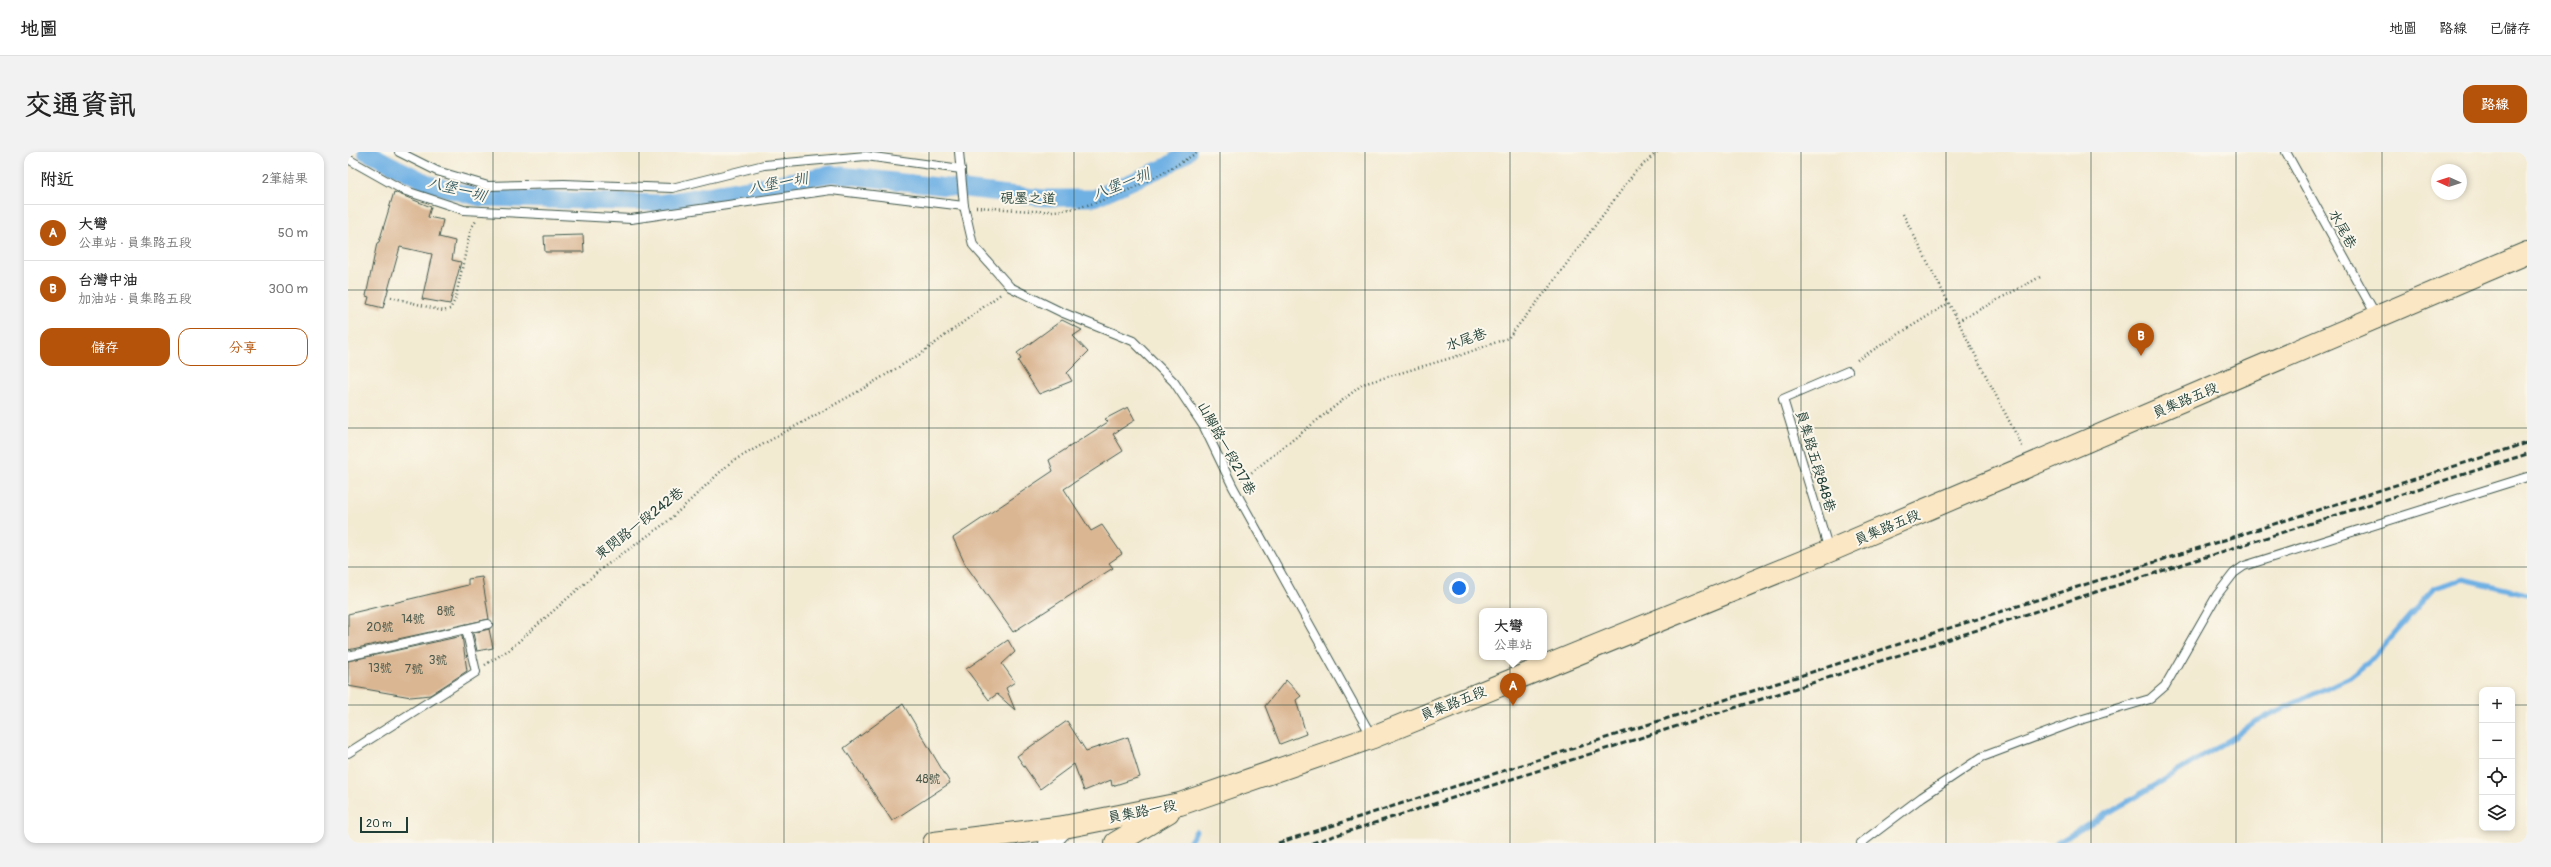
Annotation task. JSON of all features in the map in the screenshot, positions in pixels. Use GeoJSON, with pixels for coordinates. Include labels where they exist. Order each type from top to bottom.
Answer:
{"type":"FeatureCollection","features":[{"type":"Feature","properties":{"kind":"main road","name":"員集路五段"},"geometry":{"type":"LineString","coordinates":[[1240,784],[1373,737],[1829,551],[2378,318],[2527,253]]}},
{"type":"Feature","properties":{"kind":"main road","name":"員集路一段"},"geometry":{"type":"LineString","coordinates":[[934,843],[1064,827],[1180,804],[1240,784]]}},
{"type":"Feature","properties":{"kind":"main road"},"geometry":{"type":"LineString","coordinates":[[1116,843],[1180,804]]}},
{"type":"Feature","properties":{"kind":"street"},"geometry":{"type":"LineString","coordinates":[[1048,843],[1064,827]]}},
{"type":"Feature","properties":{"kind":"lane"},"geometry":{"type":"LineString","coordinates":[[399,152],[438,171],[488,186],[564,184],[672,188],[764,165],[866,156],[961,169],[959,152]]}},
{"type":"Feature","properties":{"kind":"lane","name":"水尾巷"},"geometry":{"type":"LineString","coordinates":[[2286,152],[2378,318]]}},
{"type":"Feature","properties":{"kind":"lane"},"geometry":{"type":"LineString","coordinates":[[348,160],[403,190],[464,210],[631,219],[831,190],[964,206]]}},
{"type":"Feature","properties":{"kind":"lane","name":"山腳路一段217巷"},"geometry":{"type":"LineString","coordinates":[[961,169],[964,206],[973,245],[1010,287],[1061,312],[1134,341],[1174,382],[1204,427],[1234,487],[1373,737]]}},
{"type":"Feature","properties":{"kind":"lane","name":"員集路五段848巷"},"geometry":{"type":"LineString","coordinates":[[1829,551],[1783,399],[1848,371]]}},
{"type":"Feature","properties":{"kind":"lane"},"geometry":{"type":"LineString","coordinates":[[1860,843],[1922,797],[1982,757],[2083,719],[2150,699],[2165,686],[2217,595],[2234,573],[2244,566],[2527,476]]}},
{"type":"Feature","properties":{"kind":"lane"},"geometry":{"type":"LineString","coordinates":[[348,656],[488,624]]}},
{"type":"Feature","properties":{"kind":"lane"},"geometry":{"type":"LineString","coordinates":[[348,754],[476,672],[466,629]]}},
{"type":"Feature","properties":{"kind":"path","name":"硯墨之道"},"geometry":{"type":"LineString","coordinates":[[964,206],[1053,211],[1095,204],[1175,166],[1198,152]]}},
{"type":"Feature","properties":{"kind":"path","name":"水尾巷"},"geometry":{"type":"LineString","coordinates":[[1234,487],[1363,384],[1461,355],[1508,338],[1547,290],[1635,172],[1657,152]]}},
{"type":"Feature","properties":{"kind":"path"},"geometry":{"type":"LineString","coordinates":[[391,297],[443,311],[450,309],[455,300],[471,228],[483,211]]}},
{"type":"Feature","properties":{"kind":"path"},"geometry":{"type":"LineString","coordinates":[[1903,214],[2031,465]]}},
{"type":"Feature","properties":{"kind":"path"},"geometry":{"type":"LineString","coordinates":[[1958,321],[2042,276]]}},
{"type":"Feature","properties":{"kind":"path","name":"東閔路一段242巷"},"geometry":{"type":"LineString","coordinates":[[476,672],[510,649],[601,569],[667,522],[731,462],[859,391],[922,353],[1010,287]]}},
{"type":"Feature","properties":{"kind":"path"},"geometry":{"type":"LineString","coordinates":[[1857,360],[1948,303]]}},
{"type":"Feature","properties":{"kind":"building"},"geometry":{"type":"Polygon","coordinates":[[[394,192],[431,207],[428,217],[443,220],[439,237],[455,241],[452,260],[461,262],[450,304],[422,299],[432,254],[400,247],[383,308],[367,304],[369,297],[366,296],[377,243],[379,242],[394,192]]]}},
{"type":"Feature","properties":{"kind":"building"},"geometry":{"type":"Polygon","coordinates":[[[583,235],[584,252],[545,252],[544,236],[583,235]]]}},
{"type":"Feature","properties":{"kind":"building"},"geometry":{"type":"Polygon","coordinates":[[[1062,320],[1082,330],[1073,336],[1088,352],[1067,373],[1072,381],[1039,394],[1018,361],[1021,359],[1017,353],[1062,320]]]}},
{"type":"Feature","properties":{"kind":"building"},"geometry":{"type":"Polygon","coordinates":[[[1128,407],[1135,420],[1113,434],[1123,451],[1064,489],[1091,531],[1102,525],[1122,554],[1109,563],[1113,568],[1013,632],[965,564],[953,538],[1053,471],[1049,460],[1108,422],[1105,419],[1128,407]]]}},
{"type":"Feature","properties":{"kind":"building"},"geometry":{"type":"Polygon","coordinates":[[[482,577],[489,619],[348,650],[348,614],[468,585],[468,579],[482,577]]]}},
{"type":"Feature","properties":{"kind":"building"},"geometry":{"type":"Polygon","coordinates":[[[489,629],[493,648],[477,651],[473,633],[489,629]]]}},
{"type":"Feature","properties":{"kind":"building"},"geometry":{"type":"Polygon","coordinates":[[[462,636],[467,671],[430,695],[411,697],[348,686],[348,661],[462,636]]]}},
{"type":"Feature","properties":{"kind":"building"},"geometry":{"type":"Polygon","coordinates":[[[1008,640],[1015,652],[1002,664],[1015,682],[1006,688],[1015,710],[997,694],[989,700],[966,669],[1008,640]]]}},
{"type":"Feature","properties":{"kind":"building"},"geometry":{"type":"Polygon","coordinates":[[[1286,680],[1301,696],[1296,700],[1306,734],[1280,744],[1265,706],[1286,680]]]}},
{"type":"Feature","properties":{"kind":"building"},"geometry":{"type":"Polygon","coordinates":[[[903,704],[950,783],[892,821],[844,748],[903,704]]]}},
{"type":"Feature","properties":{"kind":"building"},"geometry":{"type":"Polygon","coordinates":[[[1067,721],[1086,751],[1128,737],[1140,777],[1112,786],[1111,780],[1084,791],[1074,764],[1040,789],[1017,756],[1067,721]]]}},
{"type":"Feature","properties":{"kind":"waterway","name":"八堡一圳"},"geometry":{"type":"LineString","coordinates":[[366,152],[430,184],[481,198],[660,203],[832,174],[1044,198],[1094,198],[1167,166],[1188,152]]}},
{"type":"Feature","properties":{"kind":"waterway"},"geometry":{"type":"LineString","coordinates":[[2057,843],[2236,736],[2254,722],[2350,677],[2370,661],[2434,588],[2463,579],[2527,594]]}},
{"type":"Feature","properties":{"kind":"waterway"},"geometry":{"type":"LineString","coordinates":[[1189,843],[1196,831]]}},
{"type":"Feature","properties":{"kind":"railway"},"geometry":{"type":"LineString","coordinates":[[1278,843],[2527,443]]}},
{"type":"Feature","properties":{"kind":"railway"},"geometry":{"type":"LineString","coordinates":[[1312,843],[2527,454]]}},
{"type":"Feature","properties":{"kind":"place","name":"台灣中油"},"geometry":{"type":"Point","coordinates":[2141,356]}},
{"type":"Feature","properties":{"kind":"place","name":"大彎"},"geometry":{"type":"Point","coordinates":[1513,706]}}]}
